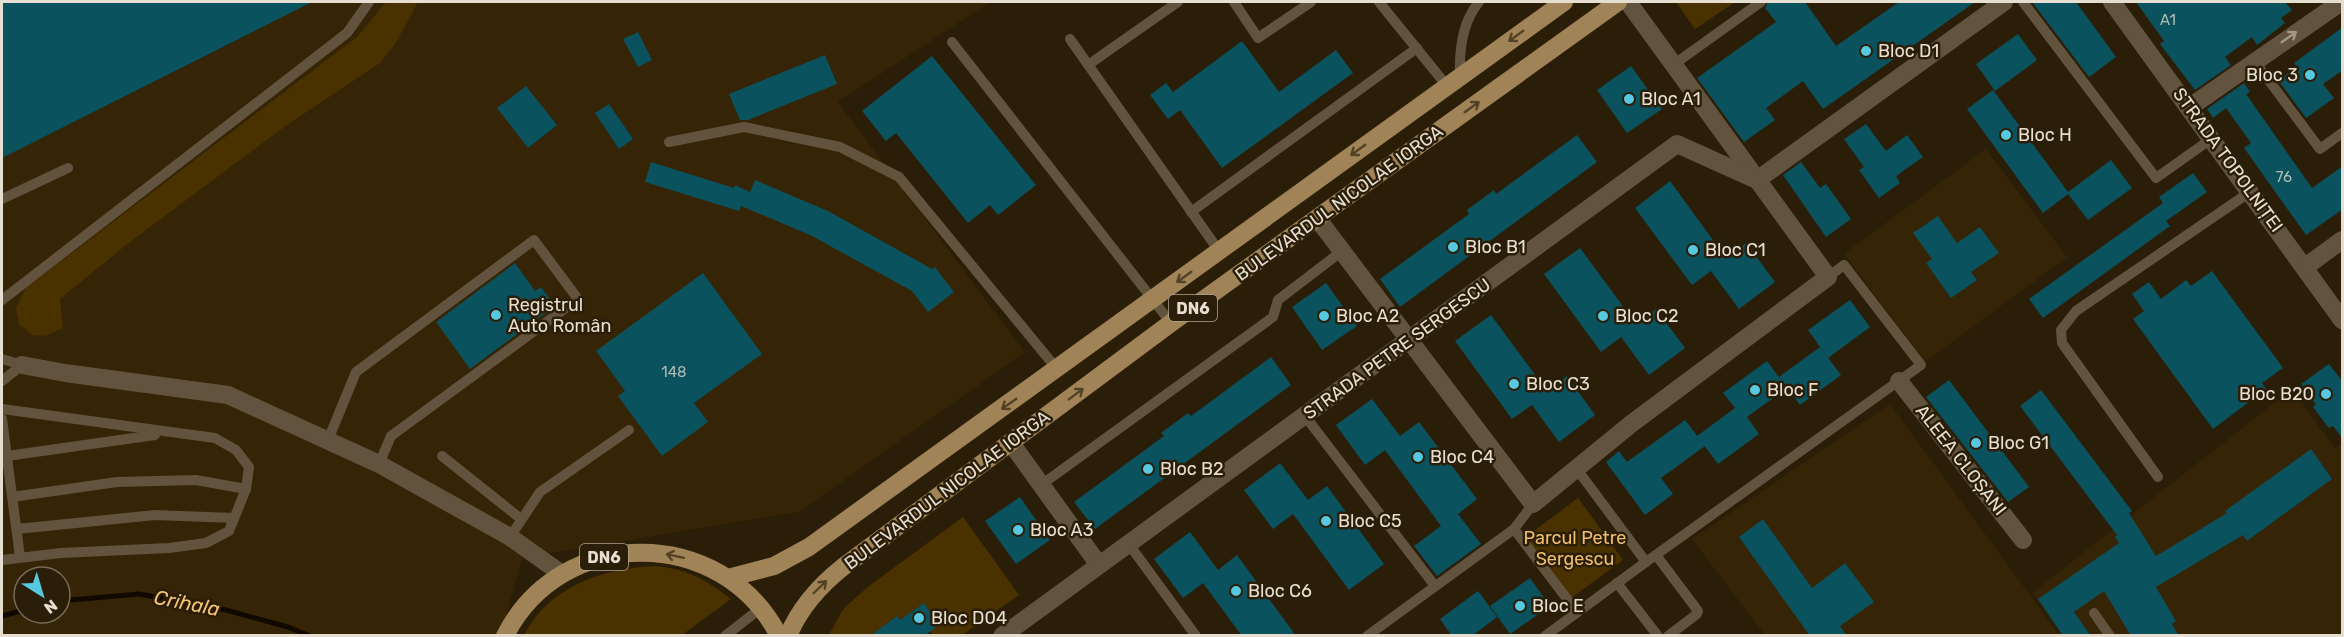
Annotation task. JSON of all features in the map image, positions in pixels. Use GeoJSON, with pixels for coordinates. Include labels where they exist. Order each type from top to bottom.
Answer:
{"type":"FeatureCollection","features":[{"type":"Feature","properties":{"kind":"main road","name":"BULEVARDUL NICOLAE IORGA"},"geometry":{"type":"LineString","coordinates":[[728,578],[774,566],[809,548],[1564,2]]}},
{"type":"Feature","properties":{"kind":"main road","name":"BULEVARDUL NICOLAE IORGA"},"geometry":{"type":"LineString","coordinates":[[788,636],[814,592],[830,577],[1171,323],[1618,2]]}},
{"type":"Feature","properties":{"kind":"main road","name":"DN6"},"geometry":{"type":"LineString","coordinates":[[505,636],[512,621],[534,595],[562,574],[588,561],[607,556],[646,552],[675,555],[703,564],[728,578],[761,608],[779,636]]}},
{"type":"Feature","properties":{"kind":"street"},"geometry":{"type":"LineString","coordinates":[[1317,218],[1533,504],[1631,424],[1828,277],[1628,2]]}},
{"type":"Feature","properties":{"kind":"street"},"geometry":{"type":"LineString","coordinates":[[1757,180],[2004,2]]}},
{"type":"Feature","properties":{"kind":"street","name":"STRADA TOPOLNIȚEI"},"geometry":{"type":"LineString","coordinates":[[2112,2],[2343,320]]}},
{"type":"Feature","properties":{"kind":"street"},"geometry":{"type":"LineString","coordinates":[[2190,107],[2329,5]]}},
{"type":"Feature","properties":{"kind":"street","name":"STRADA PETRE SERGESCU"},"geometry":{"type":"LineString","coordinates":[[1002,636],[1677,144],[1757,180]]}},
{"type":"Feature","properties":{"kind":"street"},"geometry":{"type":"LineString","coordinates":[[2305,267],[2343,240]]}},
{"type":"Feature","properties":{"kind":"street"},"geometry":{"type":"LineString","coordinates":[[22,365],[228,395],[379,464],[510,537],[562,574]]}},
{"type":"Feature","properties":{"kind":"street","name":"ALEEA CLOȘANI"},"geometry":{"type":"LineString","coordinates":[[1899,381],[2023,540]]}},
{"type":"Feature","properties":{"kind":"street"},"geometry":{"type":"LineString","coordinates":[[1011,443],[1099,565]]}},
{"type":"Feature","properties":{"kind":"lane"},"geometry":{"type":"LineString","coordinates":[[2,300],[347,33],[369,2]]}},
{"type":"Feature","properties":{"kind":"lane"},"geometry":{"type":"LineString","coordinates":[[1088,65],[1178,2]]}},
{"type":"Feature","properties":{"kind":"lane"},"geometry":{"type":"LineString","coordinates":[[1234,2],[1258,38],[1311,2]]}},
{"type":"Feature","properties":{"kind":"lane"},"geometry":{"type":"LineString","coordinates":[[1379,2],[1417,48],[1454,81],[1468,15],[1479,2]]}},
{"type":"Feature","properties":{"kind":"lane"},"geometry":{"type":"LineString","coordinates":[[1673,65],[1761,2]]}},
{"type":"Feature","properties":{"kind":"lane"},"geometry":{"type":"LineString","coordinates":[[2024,2],[2156,178],[2211,139]]}},
{"type":"Feature","properties":{"kind":"lane"},"geometry":{"type":"LineString","coordinates":[[1070,39],[1219,251]]}},
{"type":"Feature","properties":{"kind":"lane"},"geometry":{"type":"LineString","coordinates":[[952,42],[1171,323]]}},
{"type":"Feature","properties":{"kind":"lane"},"geometry":{"type":"LineString","coordinates":[[1191,212],[1417,48]]}},
{"type":"Feature","properties":{"kind":"lane"},"geometry":{"type":"LineString","coordinates":[[2254,62],[2320,149],[2343,133]]}},
{"type":"Feature","properties":{"kind":"lane"},"geometry":{"type":"LineString","coordinates":[[669,142],[744,127],[840,147],[898,177],[1057,369]]}},
{"type":"Feature","properties":{"kind":"lane"},"geometry":{"type":"LineString","coordinates":[[2,199],[68,168]]}},
{"type":"Feature","properties":{"kind":"lane"},"geometry":{"type":"LineString","coordinates":[[2158,477],[2062,343],[2061,330],[2076,311],[2250,192]]}},
{"type":"Feature","properties":{"kind":"lane"},"geometry":{"type":"LineString","coordinates":[[328,440],[356,372],[534,240],[579,299],[391,436],[379,464]]}},
{"type":"Feature","properties":{"kind":"lane"},"geometry":{"type":"LineString","coordinates":[[1041,485],[1273,317],[1278,300],[1342,251]]}},
{"type":"Feature","properties":{"kind":"lane"},"geometry":{"type":"LineString","coordinates":[[1545,636],[1921,365],[1844,265],[1828,277]]}},
{"type":"Feature","properties":{"kind":"lane"},"geometry":{"type":"LineString","coordinates":[[2,359],[22,365]]}},
{"type":"Feature","properties":{"kind":"lane"},"geometry":{"type":"LineString","coordinates":[[2,381],[22,365]]}},
{"type":"Feature","properties":{"kind":"lane"},"geometry":{"type":"LineString","coordinates":[[2,409],[169,434],[215,438],[236,450],[249,468],[246,489],[229,531],[206,543],[169,548],[61,553],[2,560]]}},
{"type":"Feature","properties":{"kind":"lane"},"geometry":{"type":"LineString","coordinates":[[1305,416],[1436,586]]}},
{"type":"Feature","properties":{"kind":"lane"},"geometry":{"type":"LineString","coordinates":[[2,419],[21,557]]}},
{"type":"Feature","properties":{"kind":"lane"},"geometry":{"type":"LineString","coordinates":[[510,537],[540,492],[629,430]]}},
{"type":"Feature","properties":{"kind":"lane"},"geometry":{"type":"LineString","coordinates":[[7,456],[169,434]]}},
{"type":"Feature","properties":{"kind":"lane"},"geometry":{"type":"LineString","coordinates":[[442,456],[521,519]]}},
{"type":"Feature","properties":{"kind":"lane"},"geometry":{"type":"LineString","coordinates":[[1576,468],[1646,562]]}},
{"type":"Feature","properties":{"kind":"lane"},"geometry":{"type":"LineString","coordinates":[[12,497],[117,482],[196,480],[246,489]]}},
{"type":"Feature","properties":{"kind":"lane"},"geometry":{"type":"LineString","coordinates":[[1367,636],[1514,529],[1533,504]]}},
{"type":"Feature","properties":{"kind":"lane"},"geometry":{"type":"LineString","coordinates":[[16,529],[155,515],[234,518]]}},
{"type":"Feature","properties":{"kind":"lane"},"geometry":{"type":"LineString","coordinates":[[1514,529],[1576,612]]}},
{"type":"Feature","properties":{"kind":"lane"},"geometry":{"type":"LineString","coordinates":[[1128,543],[1196,636]]}},
{"type":"Feature","properties":{"kind":"lane"},"geometry":{"type":"LineString","coordinates":[[1656,555],[1698,611],[1668,636]]}},
{"type":"Feature","properties":{"kind":"lane"},"geometry":{"type":"LineString","coordinates":[[1617,583],[1659,636]]}},
{"type":"Feature","properties":{"kind":"lane"},"geometry":{"type":"LineString","coordinates":[[725,636],[761,608]]}},
{"type":"Feature","properties":{"kind":"lane"},"geometry":{"type":"LineString","coordinates":[[2094,613],[2110,636]]}},
{"type":"Feature","properties":{"kind":"shaded area"},"geometry":{"type":"Polygon","coordinates":[[[2,2],[990,2],[838,102],[1025,352],[799,512],[522,558],[501,635],[2,635],[2,2]]]}},
{"type":"Feature","properties":{"kind":"shaded area"},"geometry":{"type":"Polygon","coordinates":[[[1986,149],[2067,257],[1925,362],[1844,254],[1986,149]]]}},
{"type":"Feature","properties":{"kind":"shaded area"},"geometry":{"type":"Polygon","coordinates":[[[2292,389],[2335,448],[2342,443],[2342,635],[2063,635],[2032,593],[2292,389]]]}},
{"type":"Feature","properties":{"kind":"shaded area"},"geometry":{"type":"Polygon","coordinates":[[[1890,404],[2059,635],[1765,635],[1692,539],[1890,404]]]}},
{"type":"Feature","properties":{"kind":"green space"},"geometry":{"type":"Polygon","coordinates":[[[386,2],[418,2],[395,44],[380,63],[284,127],[126,245],[60,299],[63,328],[45,336],[32,335],[19,324],[16,308],[26,288],[357,37],[386,2]]]}},
{"type":"Feature","properties":{"kind":"green space"},"geometry":{"type":"Polygon","coordinates":[[[1676,2],[1735,2],[1695,29],[1676,2]]]}},
{"type":"Feature","properties":{"kind":"green space","name":"Parcul Petre Sergescu"},"geometry":{"type":"Polygon","coordinates":[[[1578,498],[1623,560],[1571,598],[1526,537],[1578,498]]]}},
{"type":"Feature","properties":{"kind":"green space"},"geometry":{"type":"Polygon","coordinates":[[[963,517],[1019,595],[962,635],[933,635],[930,631],[939,624],[923,604],[900,620],[897,616],[877,631],[880,635],[828,636],[844,608],[869,586],[963,517]]]}},
{"type":"Feature","properties":{"kind":"green space"},"geometry":{"type":"Polygon","coordinates":[[[656,566],[696,576],[731,599],[682,635],[524,635],[548,604],[563,592],[580,583],[617,571],[656,566]]]}},
{"type":"Feature","properties":{"kind":"building"},"geometry":{"type":"Polygon","coordinates":[[[2,2],[312,2],[2,158],[2,2]]]}},
{"type":"Feature","properties":{"kind":"building"},"geometry":{"type":"Polygon","coordinates":[[[1768,2],[1805,2],[1836,46],[1899,2],[1975,2],[1823,109],[1803,81],[1766,108],[1775,120],[1744,142],[1697,78],[1776,22],[1765,8],[1768,2]]]}},
{"type":"Feature","properties":{"kind":"building"},"geometry":{"type":"Polygon","coordinates":[[[2032,2],[2076,2],[2116,57],[2089,77],[2032,2]]]}},
{"type":"Feature","properties":{"kind":"building"},"geometry":{"type":"Polygon","coordinates":[[[2136,2],[2285,2],[2292,10],[2281,18],[2285,23],[2257,45],[2252,37],[2225,57],[2231,65],[2195,90],[2160,44],[2164,41],[2136,2]]]}},
{"type":"Feature","properties":{"kind":"building","name":"Bloc 3"},"geometry":{"type":"Polygon","coordinates":[[[2343,27],[2343,70],[2323,84],[2334,98],[2306,118],[2278,80],[2297,67],[2294,63],[2343,27]]]}},
{"type":"Feature","properties":{"kind":"building"},"geometry":{"type":"Polygon","coordinates":[[[638,32],[652,60],[638,67],[623,39],[638,32]]]}},
{"type":"Feature","properties":{"kind":"building"},"geometry":{"type":"Polygon","coordinates":[[[2018,34],[2037,60],[1995,91],[1976,64],[2018,34]]]}},
{"type":"Feature","properties":{"kind":"building"},"geometry":{"type":"Polygon","coordinates":[[[1242,41],[1279,92],[1336,50],[1353,73],[1222,168],[1180,110],[1168,119],[1150,95],[1166,83],[1173,92],[1242,41]]]}},
{"type":"Feature","properties":{"kind":"building"},"geometry":{"type":"Polygon","coordinates":[[[825,55],[837,84],[748,120],[740,120],[729,94],[825,55]]]}},
{"type":"Feature","properties":{"kind":"building"},"geometry":{"type":"Polygon","coordinates":[[[932,56],[1036,185],[998,215],[990,205],[968,223],[896,133],[886,141],[862,111],[932,56]]]}},
{"type":"Feature","properties":{"kind":"building","name":"Bloc A1"},"geometry":{"type":"Polygon","coordinates":[[[1631,66],[1662,109],[1627,133],[1597,90],[1631,66]]]}},
{"type":"Feature","properties":{"kind":"building"},"geometry":{"type":"Polygon","coordinates":[[[2244,83],[2250,92],[2246,94],[2312,188],[2343,166],[2343,209],[2306,235],[2244,148],[2251,143],[2226,108],[2213,118],[2207,109],[2244,83]]]}},
{"type":"Feature","properties":{"kind":"building"},"geometry":{"type":"Polygon","coordinates":[[[526,86],[557,125],[528,148],[497,108],[526,86]]]}},
{"type":"Feature","properties":{"kind":"building","name":"Bloc H"},"geometry":{"type":"Polygon","coordinates":[[[1993,90],[2068,192],[2111,160],[2132,188],[2088,220],[2068,194],[2043,213],[1967,109],[1993,90]]]}},
{"type":"Feature","properties":{"kind":"building"},"geometry":{"type":"Polygon","coordinates":[[[609,104],[633,139],[619,149],[595,113],[609,104]]]}},
{"type":"Feature","properties":{"kind":"building"},"geometry":{"type":"Polygon","coordinates":[[[1866,124],[1886,151],[1907,135],[1923,157],[1896,176],[1900,183],[1879,198],[1859,170],[1864,167],[1844,139],[1866,124]]]}},
{"type":"Feature","properties":{"kind":"building","name":"Bloc B1"},"geometry":{"type":"Polygon","coordinates":[[[1577,135],[1597,162],[1400,307],[1380,279],[1469,214],[1467,210],[1494,190],[1496,194],[1577,135]]]}},
{"type":"Feature","properties":{"kind":"building"},"geometry":{"type":"Polygon","coordinates":[[[651,162],[734,188],[735,185],[750,192],[755,180],[828,211],[932,269],[935,267],[954,292],[928,312],[912,291],[812,236],[741,206],[739,211],[645,182],[651,162]]]}},
{"type":"Feature","properties":{"kind":"building"},"geometry":{"type":"Polygon","coordinates":[[[1801,162],[1820,188],[1826,184],[1851,219],[1826,237],[1783,175],[1801,162]]]}},
{"type":"Feature","properties":{"kind":"building"},"geometry":{"type":"Polygon","coordinates":[[[2193,173],[2207,192],[2166,221],[2170,226],[2043,318],[2029,299],[2163,203],[2159,197],[2193,173]]]}},
{"type":"Feature","properties":{"kind":"building","name":"Bloc C1"},"geometry":{"type":"Polygon","coordinates":[[[1670,181],[1726,258],[1746,243],[1775,282],[1739,309],[1711,271],[1692,285],[1635,208],[1670,181]]]}},
{"type":"Feature","properties":{"kind":"building"},"geometry":{"type":"Polygon","coordinates":[[[1938,216],[1957,243],[1980,227],[1999,253],[1971,272],[1977,280],[1951,298],[1926,263],[1932,259],[1913,233],[1938,216]]]}},
{"type":"Feature","properties":{"kind":"building","name":"Bloc C2"},"geometry":{"type":"Polygon","coordinates":[[[1580,248],[1636,324],[1656,309],[1685,348],[1649,375],[1621,337],[1601,352],[1544,274],[1580,248]]]}},
{"type":"Feature","properties":{"kind":"building","name":"Registrul Auto Român"},"geometry":{"type":"Polygon","coordinates":[[[515,263],[535,291],[541,287],[555,306],[470,369],[436,322],[515,263]]]}},
{"type":"Feature","properties":{"kind":"building"},"geometry":{"type":"Polygon","coordinates":[[[2212,271],[2283,368],[2262,383],[2266,389],[2213,429],[2133,319],[2144,311],[2132,294],[2149,282],[2161,299],[2186,280],[2191,286],[2212,271]]]}},
{"type":"Feature","properties":{"kind":"building"},"geometry":{"type":"Polygon","coordinates":[[[703,273],[762,354],[694,403],[708,422],[662,456],[618,396],[625,391],[596,351],[703,273]]]}},
{"type":"Feature","properties":{"kind":"building","name":"Bloc A2"},"geometry":{"type":"Polygon","coordinates":[[[1326,283],[1357,326],[1322,350],[1292,307],[1326,283]]]}},
{"type":"Feature","properties":{"kind":"building"},"geometry":{"type":"Polygon","coordinates":[[[1850,300],[1870,327],[1828,358],[1808,330],[1850,300]]]}},
{"type":"Feature","properties":{"kind":"building","name":"Bloc C3"},"geometry":{"type":"Polygon","coordinates":[[[1491,315],[1547,391],[1567,376],[1595,415],[1559,442],[1532,405],[1512,419],[1455,341],[1491,315]]]}},
{"type":"Feature","properties":{"kind":"building"},"geometry":{"type":"Polygon","coordinates":[[[1820,347],[1841,375],[1800,405],[1779,377],[1820,347]]]}},
{"type":"Feature","properties":{"kind":"building","name":"Bloc B2"},"geometry":{"type":"Polygon","coordinates":[[[1271,357],[1291,385],[1095,529],[1074,502],[1164,436],[1161,433],[1188,413],[1191,416],[1271,357]]]}},
{"type":"Feature","properties":{"kind":"building"},"geometry":{"type":"Polygon","coordinates":[[[1767,361],[1787,388],[1747,417],[1759,434],[1718,464],[1697,436],[1735,408],[1723,393],[1767,361]]]}},
{"type":"Feature","properties":{"kind":"building","name":"Bloc B20"},"geometry":{"type":"Polygon","coordinates":[[[2329,364],[2343,382],[2343,439],[2333,426],[2329,428],[2313,407],[2316,404],[2301,384],[2329,364]]]}},
{"type":"Feature","properties":{"kind":"building","name":"Bloc G1"},"geometry":{"type":"Polygon","coordinates":[[[1949,380],[2029,487],[2008,502],[1926,397],[1949,380]]]}},
{"type":"Feature","properties":{"kind":"building"},"geometry":{"type":"Polygon","coordinates":[[[2041,390],[2132,511],[2129,513],[2156,556],[2227,513],[2225,511],[2311,449],[2332,479],[2247,541],[2243,535],[2156,587],[2176,621],[2172,624],[2179,636],[2131,636],[2104,591],[2074,612],[2091,636],[2063,636],[2038,599],[2119,543],[2115,537],[2117,535],[2020,406],[2041,390]]]}},
{"type":"Feature","properties":{"kind":"building","name":"Bloc C4"},"geometry":{"type":"Polygon","coordinates":[[[1372,399],[1400,436],[1419,422],[1477,499],[1458,514],[1481,544],[1437,576],[1414,546],[1441,526],[1385,450],[1365,465],[1336,425],[1372,399]]]}},
{"type":"Feature","properties":{"kind":"building"},"geometry":{"type":"Polygon","coordinates":[[[1685,420],[1705,446],[1661,478],[1673,494],[1645,515],[1606,462],[1619,451],[1627,462],[1685,420]]]}},
{"type":"Feature","properties":{"kind":"building","name":"Bloc C5"},"geometry":{"type":"Polygon","coordinates":[[[1280,463],[1308,500],[1327,486],[1384,564],[1349,590],[1293,514],[1273,529],[1244,490],[1280,463]]]}},
{"type":"Feature","properties":{"kind":"building","name":"Bloc A3"},"geometry":{"type":"Polygon","coordinates":[[[1020,497],[1050,540],[1016,564],[985,521],[1020,497]]]}},
{"type":"Feature","properties":{"kind":"building"},"geometry":{"type":"Polygon","coordinates":[[[1763,519],[1812,588],[1845,563],[1874,602],[1840,626],[1847,636],[1810,636],[1739,537],[1763,519]]]}},
{"type":"Feature","properties":{"kind":"building","name":"Bloc C6"},"geometry":{"type":"Polygon","coordinates":[[[1190,532],[1218,570],[1237,555],[1296,636],[1242,636],[1203,583],[1183,598],[1154,559],[1190,532]]]}},
{"type":"Feature","properties":{"kind":"building"},"geometry":{"type":"Polygon","coordinates":[[[1530,578],[1550,606],[1510,634],[1490,606],[1530,578]]]}},
{"type":"Feature","properties":{"kind":"building"},"geometry":{"type":"Polygon","coordinates":[[[1478,591],[1497,617],[1472,636],[1452,636],[1440,619],[1478,591]]]}},
{"type":"Feature","properties":{"kind":"building","name":"Bloc D04"},"geometry":{"type":"Polygon","coordinates":[[[924,603],[939,625],[924,636],[870,636],[897,616],[900,620],[924,603]]]}},
{"type":"Feature","properties":{"kind":"waterway","name":"Crihala"},"geometry":{"type":"LineString","coordinates":[[72,600],[139,594],[222,609],[288,627],[310,636]]}},
{"type":"Feature","properties":{"kind":"waterway","name":"Crihala"},"geometry":{"type":"LineString","coordinates":[[2,616],[12,613]]}},
{"type":"Feature","properties":{"kind":"place","name":"Bloc D1"},"geometry":{"type":"Point","coordinates":[1866,51]}},
{"type":"Feature","properties":{"kind":"place","name":"Bloc 3"},"geometry":{"type":"Point","coordinates":[2310,75]}},
{"type":"Feature","properties":{"kind":"place","name":"Bloc A1"},"geometry":{"type":"Point","coordinates":[1629,99]}},
{"type":"Feature","properties":{"kind":"place","name":"Bloc H"},"geometry":{"type":"Point","coordinates":[2006,135]}},
{"type":"Feature","properties":{"kind":"place","name":"Bloc B1"},"geometry":{"type":"Point","coordinates":[1453,247]}},
{"type":"Feature","properties":{"kind":"place","name":"Bloc C1"},"geometry":{"type":"Point","coordinates":[1693,250]}},
{"type":"Feature","properties":{"kind":"place","name":"Registrul Auto Român"},"geometry":{"type":"Point","coordinates":[496,315]}},
{"type":"Feature","properties":{"kind":"place","name":"Bloc A2"},"geometry":{"type":"Point","coordinates":[1324,316]}},
{"type":"Feature","properties":{"kind":"place","name":"Bloc C2"},"geometry":{"type":"Point","coordinates":[1603,316]}},
{"type":"Feature","properties":{"kind":"place","name":"Bloc C3"},"geometry":{"type":"Point","coordinates":[1514,384]}},
{"type":"Feature","properties":{"kind":"place","name":"Bloc F"},"geometry":{"type":"Point","coordinates":[1755,390]}},
{"type":"Feature","properties":{"kind":"place","name":"Bloc B20"},"geometry":{"type":"Point","coordinates":[2326,394]}},
{"type":"Feature","properties":{"kind":"place","name":"Bloc G1"},"geometry":{"type":"Point","coordinates":[1976,443]}},
{"type":"Feature","properties":{"kind":"place","name":"Bloc C4"},"geometry":{"type":"Point","coordinates":[1418,457]}},
{"type":"Feature","properties":{"kind":"place","name":"Bloc B2"},"geometry":{"type":"Point","coordinates":[1148,469]}},
{"type":"Feature","properties":{"kind":"place","name":"Bloc C5"},"geometry":{"type":"Point","coordinates":[1326,521]}},
{"type":"Feature","properties":{"kind":"place","name":"Bloc A3"},"geometry":{"type":"Point","coordinates":[1018,530]}},
{"type":"Feature","properties":{"kind":"place","name":"Bloc C6"},"geometry":{"type":"Point","coordinates":[1236,591]}},
{"type":"Feature","properties":{"kind":"place","name":"Bloc E"},"geometry":{"type":"Point","coordinates":[1520,606]}},
{"type":"Feature","properties":{"kind":"place","name":"Bloc D04"},"geometry":{"type":"Point","coordinates":[919,618]}}]}
